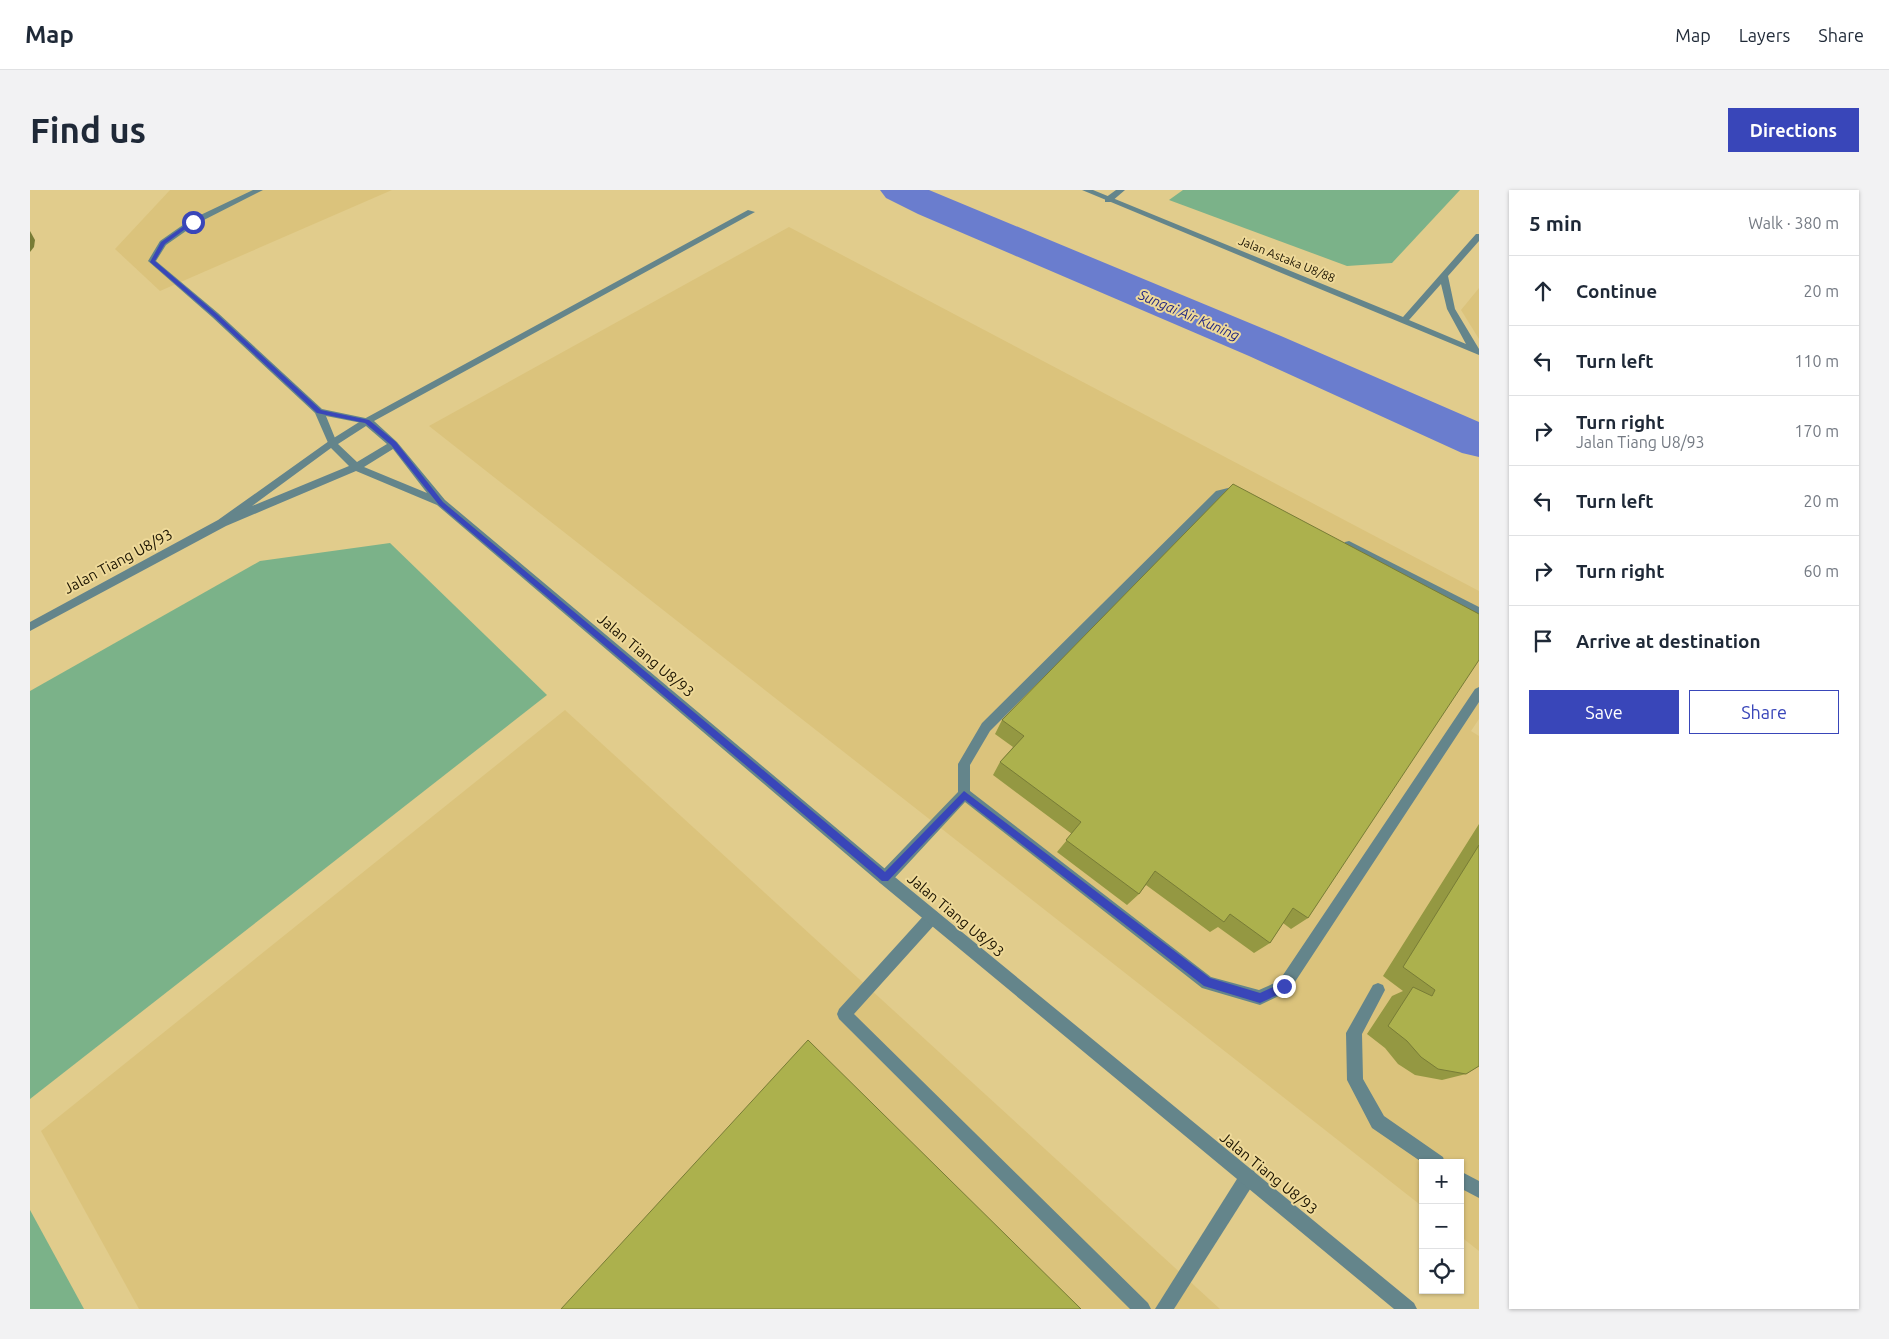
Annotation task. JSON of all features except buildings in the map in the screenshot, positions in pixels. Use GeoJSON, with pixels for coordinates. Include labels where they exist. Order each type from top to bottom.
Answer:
{"type":"FeatureCollection","features":[{"type":"Feature","properties":{"kind":"street"},"geometry":{"type":"LineString","coordinates":[[259,190],[193,222],[163,243],[152,261],[215,315],[319,412],[332,443]]}},
{"type":"Feature","properties":{"kind":"street","name":"Jalan Astaka U8/88"},"geometry":{"type":"LineString","coordinates":[[1086,190],[1477,351]]}},
{"type":"Feature","properties":{"kind":"street"},"geometry":{"type":"LineString","coordinates":[[1108,200],[1121,190]]}},
{"type":"Feature","properties":{"kind":"street"},"geometry":{"type":"LineString","coordinates":[[319,412],[367,422],[751,212]]}},
{"type":"Feature","properties":{"kind":"street"},"geometry":{"type":"LineString","coordinates":[[1404,321],[1479,236]]}},
{"type":"Feature","properties":{"kind":"street"},"geometry":{"type":"LineString","coordinates":[[1444,276],[1451,309],[1477,351]]}},
{"type":"Feature","properties":{"kind":"street","name":"Jalan Tiang U8/93"},"geometry":{"type":"LineString","coordinates":[[222,523],[332,443],[367,422],[394,444],[441,503],[885,878],[1408,1309]]}},
{"type":"Feature","properties":{"kind":"street","name":"Jalan Tiang U8/93"},"geometry":{"type":"LineString","coordinates":[[332,443],[356,467],[441,503]]}},
{"type":"Feature","properties":{"kind":"street","name":"Jalan Tiang U8/93"},"geometry":{"type":"LineString","coordinates":[[30,627],[222,523],[356,467],[394,444]]}},
{"type":"Feature","properties":{"kind":"street"},"geometry":{"type":"LineString","coordinates":[[885,878],[964,794],[964,764],[986,727],[1220,494],[1232,491],[1252,496]]}},
{"type":"Feature","properties":{"kind":"street"},"geometry":{"type":"LineString","coordinates":[[1339,540],[1479,612]]}},
{"type":"Feature","properties":{"kind":"street"},"geometry":{"type":"LineString","coordinates":[[964,794],[1207,982],[1260,998],[1284,986],[1479,692]]}},
{"type":"Feature","properties":{"kind":"street"},"geometry":{"type":"LineString","coordinates":[[932,917],[844,1014],[1142,1309]]}},
{"type":"Feature","properties":{"kind":"street"},"geometry":{"type":"LineString","coordinates":[[1378,990],[1354,1033],[1355,1080],[1378,1122],[1431,1159]]}},
{"type":"Feature","properties":{"kind":"street"},"geometry":{"type":"LineString","coordinates":[[1164,1309],[1248,1177]]}},
{"type":"Feature","properties":{"kind":"street"},"geometry":{"type":"LineString","coordinates":[[1464,1181],[1479,1190]]}},
{"type":"Feature","properties":{"kind":"shaded area"},"geometry":{"type":"Polygon","coordinates":[[[170,190],[392,190],[160,291],[115,249],[170,190]]]}},
{"type":"Feature","properties":{"kind":"shaded area"},"geometry":{"type":"Polygon","coordinates":[[[789,227],[1479,591],[1479,719],[1471,731],[1479,736],[1479,1251],[1464,1239],[1464,1159],[1419,1159],[1419,1204],[429,426],[789,227]]]}},
{"type":"Feature","properties":{"kind":"shaded area"},"geometry":{"type":"Polygon","coordinates":[[[1479,288],[1479,339],[1461,310],[1479,288]]]}},
{"type":"Feature","properties":{"kind":"shaded area"},"geometry":{"type":"Polygon","coordinates":[[[565,710],[1220,1309],[139,1309],[41,1131],[565,710]]]}},
{"type":"Feature","properties":{"kind":"green space"},"geometry":{"type":"Polygon","coordinates":[[[1183,190],[1460,190],[1392,263],[1347,266],[1169,200],[1183,190]]]}},
{"type":"Feature","properties":{"kind":"green space"},"geometry":{"type":"Polygon","coordinates":[[[390,543],[547,695],[30,1099],[30,691],[260,561],[390,543]]]}},
{"type":"Feature","properties":{"kind":"green space"},"geometry":{"type":"Polygon","coordinates":[[[30,1210],[84,1309],[30,1309],[30,1210]]]}},
{"type":"Feature","properties":{"kind":"waterway","name":"Sungai Air Kuning"},"geometry":{"type":"LineString","coordinates":[[899,190],[932,206],[1265,346],[1479,441]]}},
{"type":"Feature","properties":{"kind":"route"},"geometry":{"type":"LineString","coordinates":[[193,222],[163,243],[152,261],[215,315],[319,412],[367,422],[394,444],[441,503],[885,878],[964,794],[1207,982],[1260,998],[1284,986]]}}]}
